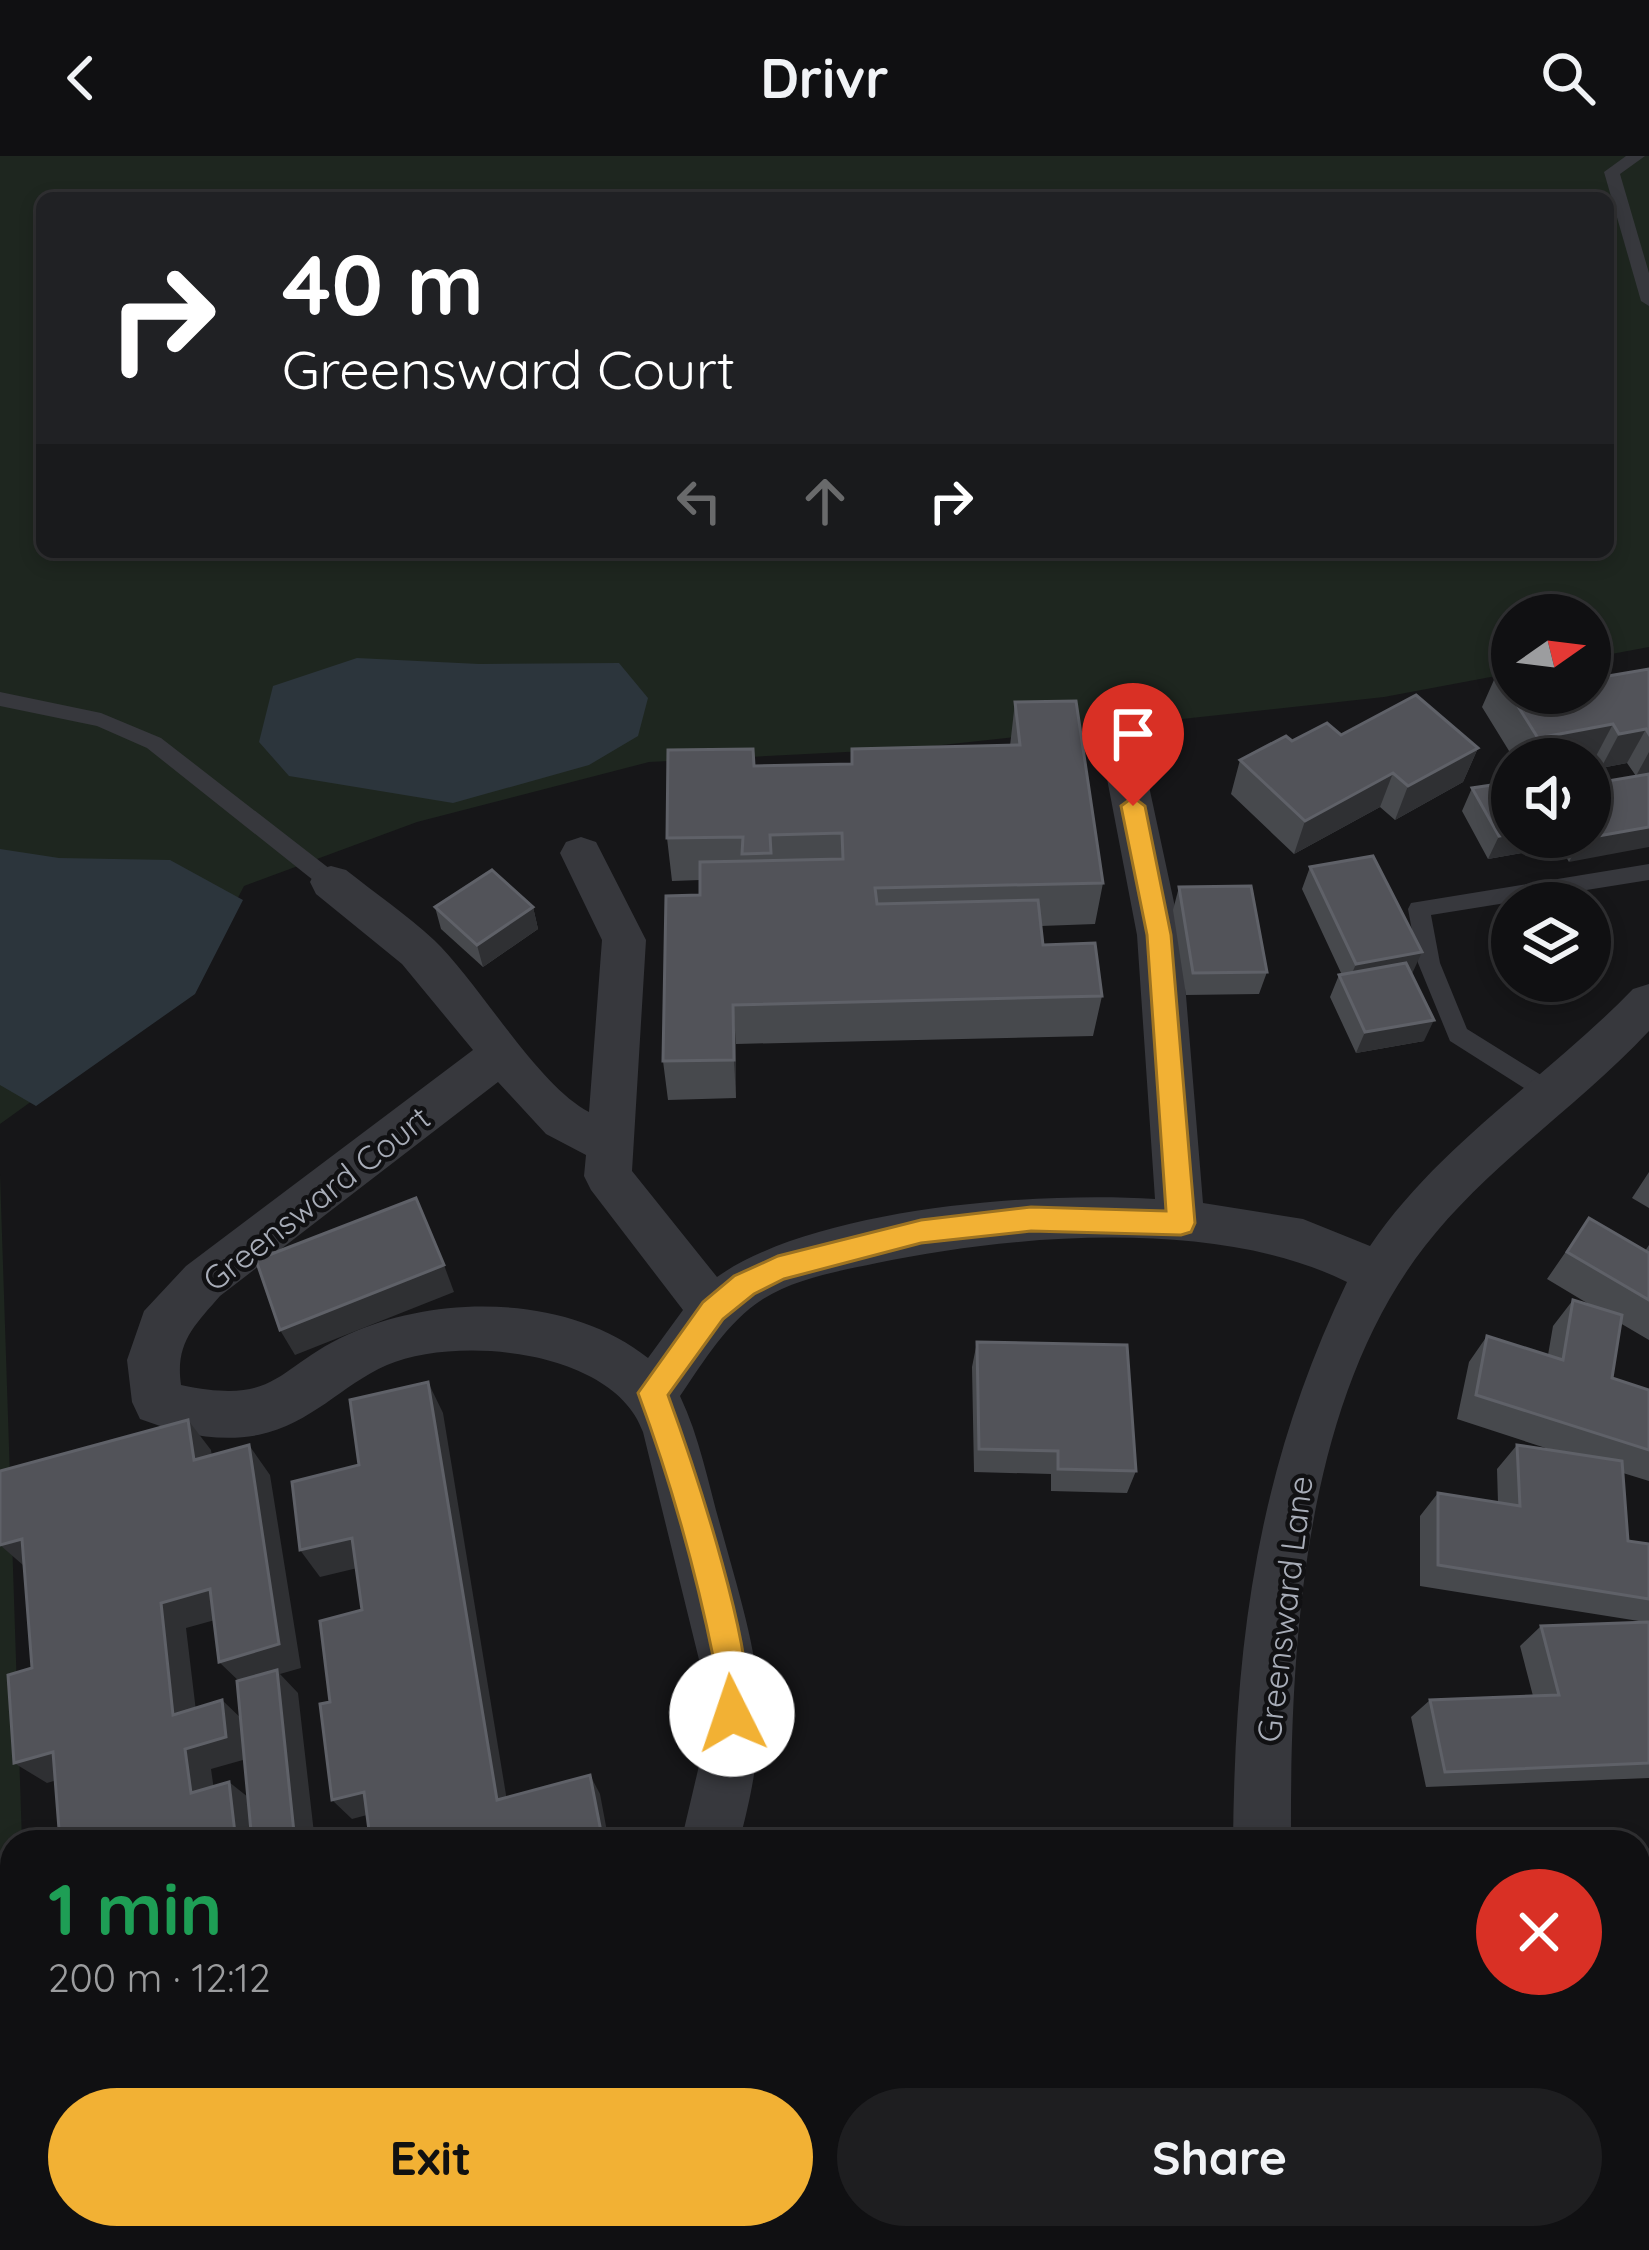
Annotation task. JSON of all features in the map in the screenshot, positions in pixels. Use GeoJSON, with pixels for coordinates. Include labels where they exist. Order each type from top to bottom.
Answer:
{"type":"FeatureCollection","features":[{"type":"Feature","properties":{"kind":"street"},"geometry":{"type":"LineString","coordinates":[[1124,763],[1159,935],[1181,1223]]}},
{"type":"Feature","properties":{"kind":"street"},"geometry":{"type":"LineString","coordinates":[[581,853],[624,940],[608,1176],[713,1310]]}},
{"type":"Feature","properties":{"kind":"street"},"geometry":{"type":"LineString","coordinates":[[331,882],[418,952],[482,1024],[500,1054],[562,1120],[610,1145]]}},
{"type":"Feature","properties":{"kind":"street","name":"Greensward Lane"},"geometry":{"type":"LineString","coordinates":[[1263,1830],[1270,1667],[1289,1520],[1313,1417],[1348,1328],[1406,1233],[1465,1169],[1554,1095],[1649,1001]]}},
{"type":"Feature","properties":{"kind":"street","name":"Greensward Court"},"geometry":{"type":"LineString","coordinates":[[500,1054],[383,1148],[203,1281],[162,1327],[152,1360],[158,1402],[190,1413],[228,1415],[266,1409],[302,1395],[366,1350],[407,1337],[490,1329],[571,1344],[607,1360],[652,1393]]}},
{"type":"Feature","properties":{"kind":"street"},"geometry":{"type":"LineString","coordinates":[[713,1830],[728,1764],[731,1666],[672,1446],[652,1393],[713,1310],[744,1285],[778,1268],[921,1232],[1031,1219],[1181,1223],[1306,1241],[1378,1273]]}},
{"type":"Feature","properties":{"kind":"lane"},"geometry":{"type":"LineString","coordinates":[[1637,156],[1612,172],[1649,301]]}},
{"type":"Feature","properties":{"kind":"lane"},"geometry":{"type":"LineString","coordinates":[[0,699],[101,720],[154,743],[331,882]]}},
{"type":"Feature","properties":{"kind":"lane"},"geometry":{"type":"LineString","coordinates":[[1554,1095],[1458,1035],[1429,963],[1419,910],[1649,872]]}},
{"type":"Feature","properties":{"kind":"shaded area"},"geometry":{"type":"Polygon","coordinates":[[[0,156],[1649,156],[1649,647],[1611,654],[1611,594],[1491,594],[1491,677],[1384,697],[905,749],[649,762],[417,822],[244,886],[192,986],[0,1124],[0,156]]]}},
{"type":"Feature","properties":{"kind":"shaded area"},"geometry":{"type":"Polygon","coordinates":[[[357,658],[479,664],[619,663],[648,698],[638,736],[589,765],[453,803],[289,776],[259,742],[273,686],[357,658]]]}},
{"type":"Feature","properties":{"kind":"shaded area"},"geometry":{"type":"Polygon","coordinates":[[[0,849],[59,858],[170,860],[243,900],[195,994],[36,1106],[0,1085],[0,849]]]}},
{"type":"Feature","properties":{"kind":"shaded area"},"geometry":{"type":"Polygon","coordinates":[[[0,1174],[22,1830],[0,1830],[0,1174]]]}},
{"type":"Feature","properties":{"kind":"building"},"geometry":{"type":"Polygon","coordinates":[[[1649,669],[1649,734],[1646,729],[1619,734],[1613,724],[1538,738],[1523,714],[1611,714],[1611,675],[1649,669]]]}},
{"type":"Feature","properties":{"kind":"building"},"geometry":{"type":"Polygon","coordinates":[[[1416,695],[1478,748],[1408,786],[1393,773],[1305,821],[1240,760],[1286,736],[1292,741],[1327,723],[1341,735],[1416,695]]]}},
{"type":"Feature","properties":{"kind":"building"},"geometry":{"type":"Polygon","coordinates":[[[1076,701],[1103,883],[875,888],[877,904],[1038,900],[1043,945],[1095,943],[1102,996],[733,1005],[734,1060],[663,1061],[666,896],[700,895],[700,862],[843,859],[842,833],[770,835],[771,853],[742,854],[743,837],[667,838],[668,750],[753,749],[754,766],[852,764],[852,749],[1020,745],[1015,702],[1076,701]]]}},
{"type":"Feature","properties":{"kind":"building"},"geometry":{"type":"Polygon","coordinates":[[[1649,774],[1649,827],[1611,834],[1611,780],[1649,774]]]}},
{"type":"Feature","properties":{"kind":"building"},"geometry":{"type":"Polygon","coordinates":[[[1491,785],[1491,822],[1472,788],[1491,785]]]}},
{"type":"Feature","properties":{"kind":"building"},"geometry":{"type":"Polygon","coordinates":[[[1373,856],[1422,952],[1356,964],[1310,867],[1373,856]]]}},
{"type":"Feature","properties":{"kind":"building"},"geometry":{"type":"Polygon","coordinates":[[[492,870],[533,907],[477,945],[435,907],[492,870]]]}},
{"type":"Feature","properties":{"kind":"building"},"geometry":{"type":"Polygon","coordinates":[[[1251,886],[1267,972],[1193,973],[1179,887],[1251,886]]]}},
{"type":"Feature","properties":{"kind":"building"},"geometry":{"type":"Polygon","coordinates":[[[1406,963],[1434,1020],[1365,1032],[1339,975],[1406,963]]]}},
{"type":"Feature","properties":{"kind":"building"},"geometry":{"type":"Polygon","coordinates":[[[416,1198],[444,1265],[280,1330],[256,1260],[416,1198]]]}},
{"type":"Feature","properties":{"kind":"building"},"geometry":{"type":"Polygon","coordinates":[[[1589,1218],[1649,1253],[1649,1300],[1567,1252],[1589,1218]]]}},
{"type":"Feature","properties":{"kind":"building"},"geometry":{"type":"Polygon","coordinates":[[[1573,1300],[1622,1315],[1612,1378],[1649,1390],[1649,1450],[1476,1395],[1487,1336],[1563,1360],[1573,1300]]]}},
{"type":"Feature","properties":{"kind":"building"},"geometry":{"type":"Polygon","coordinates":[[[977,1342],[1127,1345],[1136,1471],[1058,1469],[1058,1451],[979,1449],[977,1342]]]}},
{"type":"Feature","properties":{"kind":"building"},"geometry":{"type":"Polygon","coordinates":[[[428,1382],[497,1800],[590,1775],[601,1830],[369,1830],[364,1792],[332,1800],[320,1704],[330,1702],[320,1621],[362,1610],[352,1538],[300,1550],[292,1482],[359,1465],[350,1400],[428,1382]]]}},
{"type":"Feature","properties":{"kind":"building"},"geometry":{"type":"Polygon","coordinates":[[[188,1420],[194,1460],[249,1445],[279,1644],[219,1662],[210,1589],[161,1603],[173,1715],[222,1700],[226,1737],[185,1749],[191,1793],[229,1782],[235,1830],[59,1830],[53,1752],[14,1763],[8,1675],[32,1668],[22,1539],[0,1545],[0,1471],[188,1420]]]}},
{"type":"Feature","properties":{"kind":"building"},"geometry":{"type":"Polygon","coordinates":[[[1517,1445],[1622,1461],[1628,1541],[1649,1544],[1649,1599],[1438,1565],[1438,1493],[1520,1506],[1517,1445]]]}},
{"type":"Feature","properties":{"kind":"building"},"geometry":{"type":"Polygon","coordinates":[[[1649,1622],[1649,1763],[1445,1772],[1430,1700],[1559,1695],[1541,1626],[1649,1622]]]}},
{"type":"Feature","properties":{"kind":"building"},"geometry":{"type":"Polygon","coordinates":[[[277,1670],[294,1830],[251,1830],[237,1681],[277,1670]]]}},
{"type":"Feature","properties":{"kind":"route"},"geometry":{"type":"LineString","coordinates":[[732,1714],[731,1666],[672,1446],[652,1393],[713,1310],[744,1285],[778,1268],[921,1232],[1031,1219],[1181,1223],[1159,935],[1133,806]]}}]}
